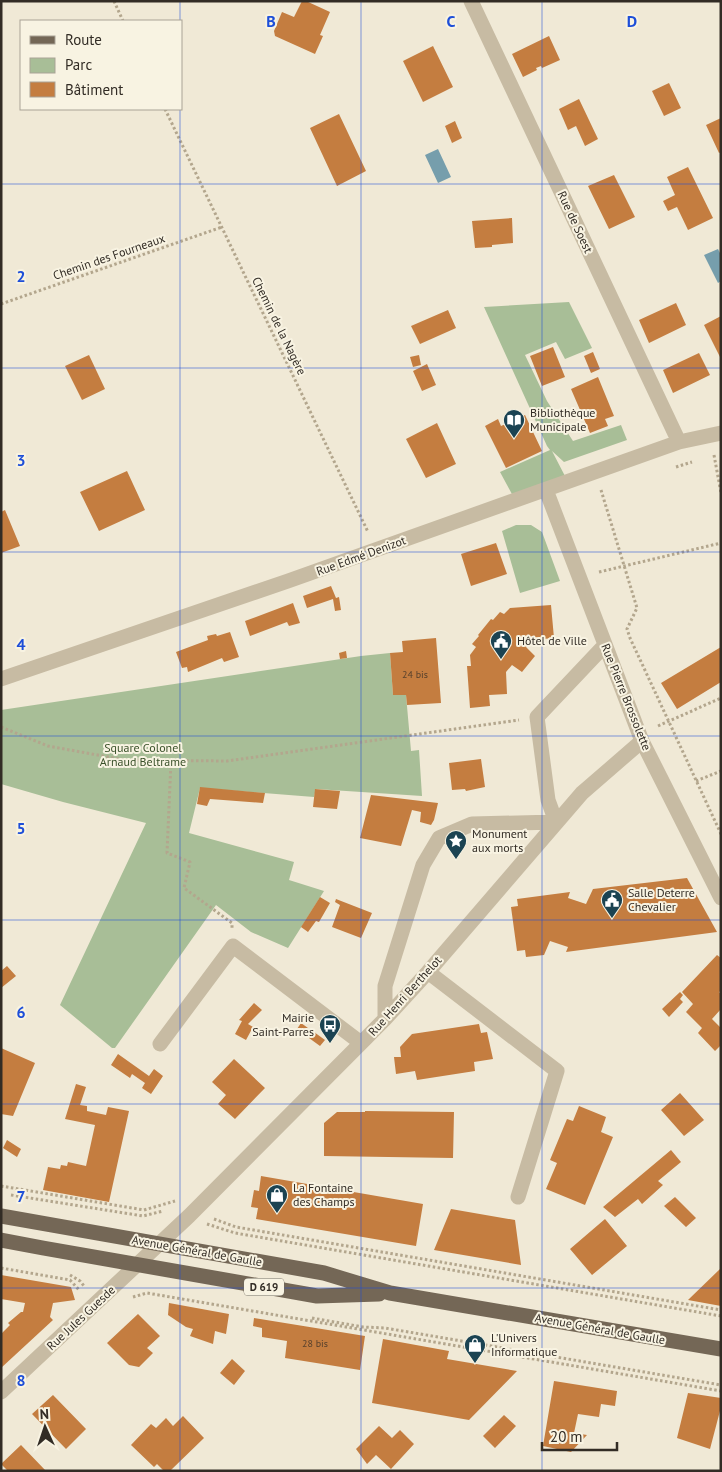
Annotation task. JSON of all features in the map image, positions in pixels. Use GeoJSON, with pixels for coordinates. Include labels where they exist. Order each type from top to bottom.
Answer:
{"type":"FeatureCollection","features":[{"type":"Feature","properties":{"kind":"main road","name":"Avenue Général de Gaulle"},"geometry":{"type":"LineString","coordinates":[[1,1216],[324,1273],[390,1293],[721,1349]]}},
{"type":"Feature","properties":{"kind":"main road","name":"Avenue Général de Gaulle"},"geometry":{"type":"LineString","coordinates":[[1,1240],[317,1296],[390,1293]]}},
{"type":"Feature","properties":{"kind":"street","name":"Rue de Soest"},"geometry":{"type":"LineString","coordinates":[[472,1],[679,442]]}},
{"type":"Feature","properties":{"kind":"street","name":"Rue Edmé Denizot"},"geometry":{"type":"LineString","coordinates":[[1,679],[376,550],[679,442],[721,434]]}},
{"type":"Feature","properties":{"kind":"street","name":"Rue Pierre Brossolette"},"geometry":{"type":"LineString","coordinates":[[546,490],[642,741],[721,898]]}},
{"type":"Feature","properties":{"kind":"street"},"geometry":{"type":"LineString","coordinates":[[385,1019],[385,986],[423,865],[439,838],[472,824],[556,822],[548,800],[537,717],[605,645]]}},
{"type":"Feature","properties":{"kind":"street","name":"Rue Henri Berthelot"},"geometry":{"type":"LineString","coordinates":[[160,1244],[385,1019],[428,972],[582,792],[642,741]]}},
{"type":"Feature","properties":{"kind":"street"},"geometry":{"type":"LineString","coordinates":[[160,1044],[233,946],[361,1043]]}},
{"type":"Feature","properties":{"kind":"street"},"geometry":{"type":"LineString","coordinates":[[428,972],[557,1071],[518,1197]]}},
{"type":"Feature","properties":{"kind":"street","name":"Rue Jules Guesde"},"geometry":{"type":"LineString","coordinates":[[1,1392],[160,1244]]}},
{"type":"Feature","properties":{"kind":"path"},"geometry":{"type":"LineString","coordinates":[[114,1],[123,20]]}},
{"type":"Feature","properties":{"kind":"path","name":"Chemin de la Nagère"},"geometry":{"type":"LineString","coordinates":[[165,110],[376,550]]}},
{"type":"Feature","properties":{"kind":"path","name":"Chemin des Fourneaux"},"geometry":{"type":"LineString","coordinates":[[1,304],[222,227]]}},
{"type":"Feature","properties":{"kind":"path"},"geometry":{"type":"LineString","coordinates":[[714,455],[721,493]]}},
{"type":"Feature","properties":{"kind":"path"},"geometry":{"type":"LineString","coordinates":[[597,471],[623,566],[637,608],[627,629],[721,834]]}},
{"type":"Feature","properties":{"kind":"path"},"geometry":{"type":"LineString","coordinates":[[579,576],[721,543]]}},
{"type":"Feature","properties":{"kind":"path"},"geometry":{"type":"LineString","coordinates":[[669,722],[721,698]]}},
{"type":"Feature","properties":{"kind":"path"},"geometry":{"type":"LineString","coordinates":[[1,726],[48,746],[125,760],[227,761],[537,717]]}},
{"type":"Feature","properties":{"kind":"path"},"geometry":{"type":"LineString","coordinates":[[171,761],[167,853],[190,862],[184,888],[232,923],[233,946]]}},
{"type":"Feature","properties":{"kind":"path"},"geometry":{"type":"LineString","coordinates":[[696,781],[721,771]]}},
{"type":"Feature","properties":{"kind":"path"},"geometry":{"type":"LineString","coordinates":[[1,1186],[144,1210],[177,1200],[211,1226],[235,1233],[721,1316]]}},
{"type":"Feature","properties":{"kind":"path"},"geometry":{"type":"LineString","coordinates":[[11,1195],[143,1216],[176,1208],[236,1227],[721,1310]]}},
{"type":"Feature","properties":{"kind":"path"},"geometry":{"type":"LineString","coordinates":[[1,1268],[70,1280],[87,1296],[126,1297],[143,1288],[363,1327],[385,1328],[721,1385]]}},
{"type":"Feature","properties":{"kind":"path"},"geometry":{"type":"LineString","coordinates":[[64,1274],[71,1275],[80,1281],[83,1286],[106,1295],[117,1303],[147,1293],[721,1391]]}},
{"type":"Feature","properties":{"kind":"green space"},"geometry":{"type":"Polygon","coordinates":[[[569,302],[592,348],[565,359],[556,342],[525,355],[547,401],[573,441],[621,425],[627,440],[564,462],[552,451],[566,478],[513,496],[500,472],[550,450],[484,307],[569,302]]]}},
{"type":"Feature","properties":{"kind":"green space"},"geometry":{"type":"Polygon","coordinates":[[[516,525],[531,525],[542,532],[560,581],[520,593],[502,531],[516,525]]]}},
{"type":"Feature","properties":{"kind":"green space","name":"Square Colonel Arnaud Beltrame"},"geometry":{"type":"Polygon","coordinates":[[[390,653],[393,695],[406,695],[411,751],[419,750],[422,796],[316,789],[314,797],[200,788],[189,833],[294,862],[289,880],[324,891],[288,948],[251,932],[216,905],[115,1048],[112,1048],[60,1005],[146,823],[1,784],[1,710],[390,653]]]}},
{"type":"Feature","properties":{"kind":"water"},"geometry":{"type":"Polygon","coordinates":[[[438,149],[451,177],[438,183],[425,155],[438,149]]]}},
{"type":"Feature","properties":{"kind":"water"},"geometry":{"type":"Polygon","coordinates":[[[718,249],[721,255],[721,281],[718,283],[704,255],[718,249]]]}},
{"type":"Feature","properties":{"kind":"building"},"geometry":{"type":"Polygon","coordinates":[[[302,1],[330,12],[320,35],[323,36],[315,54],[275,36],[274,31],[282,12],[294,17],[302,1]]]}},
{"type":"Feature","properties":{"kind":"building"},"geometry":{"type":"Polygon","coordinates":[[[549,36],[560,60],[542,68],[541,66],[536,68],[537,70],[523,77],[512,54],[549,36]]]}},
{"type":"Feature","properties":{"kind":"building"},"geometry":{"type":"Polygon","coordinates":[[[433,46],[453,87],[423,102],[403,61],[433,46]]]}},
{"type":"Feature","properties":{"kind":"building"},"geometry":{"type":"Polygon","coordinates":[[[669,83],[681,108],[664,116],[652,91],[669,83]]]}},
{"type":"Feature","properties":{"kind":"building"},"geometry":{"type":"Polygon","coordinates":[[[579,99],[598,139],[585,146],[576,126],[568,130],[559,109],[579,99]]]}},
{"type":"Feature","properties":{"kind":"building"},"geometry":{"type":"Polygon","coordinates":[[[339,114],[366,171],[337,186],[310,128],[339,114]]]}},
{"type":"Feature","properties":{"kind":"building"},"geometry":{"type":"Polygon","coordinates":[[[721,118],[721,152],[719,153],[706,125],[721,118]]]}},
{"type":"Feature","properties":{"kind":"building"},"geometry":{"type":"Polygon","coordinates":[[[455,121],[462,138],[452,143],[445,126],[455,121]]]}},
{"type":"Feature","properties":{"kind":"building"},"geometry":{"type":"Polygon","coordinates":[[[688,167],[713,218],[688,230],[677,207],[668,211],[663,201],[675,195],[667,177],[688,167]]]}},
{"type":"Feature","properties":{"kind":"building"},"geometry":{"type":"Polygon","coordinates":[[[614,175],[635,217],[609,229],[588,186],[614,175]]]}},
{"type":"Feature","properties":{"kind":"building"},"geometry":{"type":"Polygon","coordinates":[[[512,218],[513,243],[475,248],[472,221],[512,218]]]}},
{"type":"Feature","properties":{"kind":"building"},"geometry":{"type":"Polygon","coordinates":[[[676,303],[686,325],[649,343],[639,320],[676,303]]]}},
{"type":"Feature","properties":{"kind":"building"},"geometry":{"type":"Polygon","coordinates":[[[448,310],[456,328],[420,344],[411,326],[448,310]]]}},
{"type":"Feature","properties":{"kind":"building"},"geometry":{"type":"Polygon","coordinates":[[[721,316],[721,359],[704,325],[721,316]]]}},
{"type":"Feature","properties":{"kind":"building"},"geometry":{"type":"Polygon","coordinates":[[[553,347],[565,377],[542,386],[530,356],[553,347]]]}},
{"type":"Feature","properties":{"kind":"building"},"geometry":{"type":"Polygon","coordinates":[[[593,352],[600,369],[591,373],[584,356],[593,352]]]}},
{"type":"Feature","properties":{"kind":"building"},"geometry":{"type":"Polygon","coordinates":[[[699,353],[710,375],[673,393],[663,370],[699,353]]]}},
{"type":"Feature","properties":{"kind":"building"},"geometry":{"type":"Polygon","coordinates":[[[89,355],[105,389],[82,400],[65,366],[89,355]]]}},
{"type":"Feature","properties":{"kind":"building"},"geometry":{"type":"Polygon","coordinates":[[[419,355],[421,365],[413,367],[410,357],[419,355]]]}},
{"type":"Feature","properties":{"kind":"building"},"geometry":{"type":"Polygon","coordinates":[[[427,364],[436,385],[422,391],[413,371],[427,364]]]}},
{"type":"Feature","properties":{"kind":"building"},"geometry":{"type":"Polygon","coordinates":[[[598,377],[614,416],[605,419],[608,426],[590,433],[571,389],[598,377]]]}},
{"type":"Feature","properties":{"kind":"building","name":"Bibliothèque Municipale"},"geometry":{"type":"Polygon","coordinates":[[[525,415],[542,451],[506,468],[485,426],[498,419],[501,426],[525,415]]]}},
{"type":"Feature","properties":{"kind":"building"},"geometry":{"type":"Polygon","coordinates":[[[437,423],[456,464],[426,478],[406,439],[437,423]]]}},
{"type":"Feature","properties":{"kind":"building"},"geometry":{"type":"Polygon","coordinates":[[[127,471],[145,510],[99,531],[80,492],[127,471]]]}},
{"type":"Feature","properties":{"kind":"building"},"geometry":{"type":"Polygon","coordinates":[[[5,510],[20,546],[1,553],[1,512],[5,510]]]}},
{"type":"Feature","properties":{"kind":"building"},"geometry":{"type":"Polygon","coordinates":[[[496,543],[507,574],[471,586],[461,554],[496,543]]]}},
{"type":"Feature","properties":{"kind":"building"},"geometry":{"type":"Polygon","coordinates":[[[331,586],[336,598],[339,597],[341,610],[335,611],[333,599],[307,608],[303,596],[331,586]]]}},
{"type":"Feature","properties":{"kind":"building"},"geometry":{"type":"Polygon","coordinates":[[[293,603],[300,623],[289,626],[287,622],[250,636],[245,621],[293,603]]]}},
{"type":"Feature","properties":{"kind":"building","name":"Hôtel de Ville"},"geometry":{"type":"Polygon","coordinates":[[[551,605],[554,638],[532,640],[526,647],[535,656],[522,672],[512,665],[506,672],[507,694],[489,695],[490,706],[470,708],[467,666],[471,666],[470,655],[476,647],[472,644],[478,635],[491,619],[493,620],[500,612],[504,614],[510,608],[551,605]]]}},
{"type":"Feature","properties":{"kind":"building"},"geometry":{"type":"Polygon","coordinates":[[[230,632],[239,657],[224,662],[222,658],[188,672],[187,667],[182,668],[176,652],[208,640],[207,636],[216,634],[217,636],[230,632]]]}},
{"type":"Feature","properties":{"kind":"building"},"geometry":{"type":"Polygon","coordinates":[[[436,638],[441,703],[407,705],[406,695],[393,695],[390,653],[403,652],[402,641],[436,638]]]}},
{"type":"Feature","properties":{"kind":"building"},"geometry":{"type":"Polygon","coordinates":[[[721,647],[721,682],[677,709],[661,683],[721,647]]]}},
{"type":"Feature","properties":{"kind":"building"},"geometry":{"type":"Polygon","coordinates":[[[346,651],[347,658],[340,659],[339,653],[346,651]]]}},
{"type":"Feature","properties":{"kind":"building"},"geometry":{"type":"Polygon","coordinates":[[[481,759],[485,787],[466,791],[465,789],[452,790],[449,763],[481,759]]]}},
{"type":"Feature","properties":{"kind":"building"},"geometry":{"type":"Polygon","coordinates":[[[200,787],[265,793],[263,803],[210,799],[207,806],[197,804],[200,787]]]}},
{"type":"Feature","properties":{"kind":"building"},"geometry":{"type":"Polygon","coordinates":[[[315,789],[340,791],[337,809],[313,807],[315,789]]]}},
{"type":"Feature","properties":{"kind":"building"},"geometry":{"type":"Polygon","coordinates":[[[371,795],[438,803],[434,820],[431,825],[420,822],[421,812],[412,810],[401,846],[360,838],[371,795]]]}},
{"type":"Feature","properties":{"kind":"building","name":"Salle Deterre Chevalier"},"geometry":{"type":"Polygon","coordinates":[[[687,878],[717,932],[566,952],[568,947],[550,941],[544,955],[526,957],[525,950],[517,951],[511,907],[518,906],[517,899],[570,892],[568,898],[586,904],[593,889],[687,878]]]}},
{"type":"Feature","properties":{"kind":"building"},"geometry":{"type":"Polygon","coordinates":[[[320,897],[330,903],[319,922],[316,921],[308,932],[301,927],[320,897]]]}},
{"type":"Feature","properties":{"kind":"building"},"geometry":{"type":"Polygon","coordinates":[[[336,899],[372,913],[361,938],[332,927],[340,905],[335,902],[336,899]]]}},
{"type":"Feature","properties":{"kind":"building"},"geometry":{"type":"Polygon","coordinates":[[[717,955],[721,958],[721,991],[719,992],[721,994],[721,1009],[712,1019],[721,1028],[721,1045],[715,1051],[698,1033],[702,1028],[686,1012],[693,1004],[682,992],[717,955]]]}},
{"type":"Feature","properties":{"kind":"building"},"geometry":{"type":"Polygon","coordinates":[[[7,966],[16,976],[1,988],[1,971],[7,966]]]}},
{"type":"Feature","properties":{"kind":"building"},"geometry":{"type":"Polygon","coordinates":[[[680,992],[683,995],[680,999],[683,1002],[669,1017],[662,1009],[680,992]]]}},
{"type":"Feature","properties":{"kind":"building"},"geometry":{"type":"Polygon","coordinates":[[[254,1003],[262,1010],[248,1024],[253,1027],[246,1040],[235,1034],[242,1021],[239,1020],[254,1003]]]}},
{"type":"Feature","properties":{"kind":"building"},"geometry":{"type":"Polygon","coordinates":[[[301,1023],[308,1028],[303,1034],[297,1029],[301,1023]]]}},
{"type":"Feature","properties":{"kind":"building"},"geometry":{"type":"Polygon","coordinates":[[[479,1024],[481,1033],[487,1032],[493,1059],[474,1062],[475,1071],[417,1080],[415,1071],[396,1074],[394,1057],[401,1057],[400,1047],[412,1034],[479,1024]]]}},
{"type":"Feature","properties":{"kind":"building"},"geometry":{"type":"Polygon","coordinates":[[[314,1032],[325,1040],[320,1046],[309,1038],[314,1032]]]}},
{"type":"Feature","properties":{"kind":"building"},"geometry":{"type":"Polygon","coordinates":[[[1,1048],[35,1063],[13,1116],[1,1114],[1,1048]]]}},
{"type":"Feature","properties":{"kind":"building"},"geometry":{"type":"Polygon","coordinates":[[[118,1054],[149,1076],[154,1069],[163,1076],[151,1094],[142,1088],[145,1083],[132,1074],[130,1078],[111,1065],[118,1054]]]}},
{"type":"Feature","properties":{"kind":"building"},"geometry":{"type":"Polygon","coordinates":[[[234,1059],[265,1088],[235,1119],[218,1104],[226,1095],[212,1082],[234,1059]]]}},
{"type":"Feature","properties":{"kind":"building"},"geometry":{"type":"Polygon","coordinates":[[[76,1084],[86,1087],[80,1105],[87,1106],[87,1111],[106,1115],[108,1107],[129,1111],[109,1202],[43,1190],[48,1167],[60,1169],[61,1165],[67,1166],[68,1162],[86,1166],[95,1125],[65,1119],[76,1084]]]}},
{"type":"Feature","properties":{"kind":"building"},"geometry":{"type":"Polygon","coordinates":[[[680,1093],[704,1120],[684,1136],[661,1110],[680,1093]]]}},
{"type":"Feature","properties":{"kind":"building"},"geometry":{"type":"Polygon","coordinates":[[[579,1106],[606,1117],[601,1132],[613,1137],[585,1205],[546,1189],[557,1163],[550,1160],[567,1119],[573,1121],[579,1106]]]}},
{"type":"Feature","properties":{"kind":"building"},"geometry":{"type":"Polygon","coordinates":[[[337,1112],[454,1112],[453,1158],[324,1156],[324,1123],[337,1112]]]}},
{"type":"Feature","properties":{"kind":"building"},"geometry":{"type":"Polygon","coordinates":[[[7,1140],[21,1149],[17,1157],[3,1148],[7,1140]]]}},
{"type":"Feature","properties":{"kind":"building"},"geometry":{"type":"Polygon","coordinates":[[[671,1150],[681,1162],[658,1181],[663,1185],[642,1204],[638,1199],[615,1217],[603,1207],[671,1150]]]}},
{"type":"Feature","properties":{"kind":"building"},"geometry":{"type":"Polygon","coordinates":[[[261,1176],[423,1204],[416,1246],[256,1219],[258,1208],[251,1207],[254,1190],[259,1191],[261,1176]]]}},
{"type":"Feature","properties":{"kind":"building"},"geometry":{"type":"Polygon","coordinates":[[[675,1197],[696,1218],[686,1227],[664,1206],[675,1197]]]}},
{"type":"Feature","properties":{"kind":"building"},"geometry":{"type":"Polygon","coordinates":[[[451,1209],[515,1220],[521,1265],[434,1250],[451,1209]]]}},
{"type":"Feature","properties":{"kind":"building"},"geometry":{"type":"Polygon","coordinates":[[[605,1219],[627,1246],[592,1275],[570,1249],[605,1219]]]}},
{"type":"Feature","properties":{"kind":"building"},"geometry":{"type":"Polygon","coordinates":[[[721,1268],[721,1306],[688,1300],[721,1268]]]}},
{"type":"Feature","properties":{"kind":"building"},"geometry":{"type":"Polygon","coordinates":[[[1,1275],[71,1287],[75,1300],[53,1303],[50,1317],[53,1320],[1,1368],[1,1334],[10,1325],[8,1323],[23,1312],[25,1303],[1,1299],[1,1275]]]}},
{"type":"Feature","properties":{"kind":"building"},"geometry":{"type":"Polygon","coordinates":[[[169,1303],[229,1314],[226,1334],[215,1331],[213,1344],[190,1336],[193,1329],[186,1327],[168,1315],[169,1303]]]}},
{"type":"Feature","properties":{"kind":"building"},"geometry":{"type":"Polygon","coordinates":[[[138,1314],[160,1336],[147,1348],[153,1353],[139,1367],[129,1365],[107,1343],[138,1314]]]}},
{"type":"Feature","properties":{"kind":"building"},"geometry":{"type":"Polygon","coordinates":[[[254,1318],[365,1336],[360,1370],[285,1358],[287,1341],[262,1337],[262,1328],[253,1326],[254,1318]]]}},
{"type":"Feature","properties":{"kind":"building"},"geometry":{"type":"Polygon","coordinates":[[[383,1339],[449,1351],[447,1359],[517,1371],[469,1420],[372,1403],[383,1339]]]}},
{"type":"Feature","properties":{"kind":"building"},"geometry":{"type":"Polygon","coordinates":[[[232,1359],[245,1371],[234,1385],[220,1373],[232,1359]]]}},
{"type":"Feature","properties":{"kind":"building"},"geometry":{"type":"Polygon","coordinates":[[[554,1381],[617,1391],[615,1406],[601,1404],[599,1417],[578,1414],[574,1433],[587,1435],[571,1452],[543,1446],[554,1381]]]}},
{"type":"Feature","properties":{"kind":"building"},"geometry":{"type":"Polygon","coordinates":[[[688,1393],[721,1398],[721,1407],[710,1449],[677,1438],[688,1393]]]}},
{"type":"Feature","properties":{"kind":"building"},"geometry":{"type":"Polygon","coordinates":[[[53,1395],[86,1429],[66,1449],[32,1414],[53,1395]]]}},
{"type":"Feature","properties":{"kind":"building"},"geometry":{"type":"Polygon","coordinates":[[[504,1415],[516,1426],[495,1448],[483,1436],[504,1415]]]}},
{"type":"Feature","properties":{"kind":"building"},"geometry":{"type":"Polygon","coordinates":[[[183,1416],[204,1438],[170,1471],[164,1471],[157,1464],[154,1467],[131,1445],[151,1424],[156,1428],[166,1418],[173,1426],[183,1416]]]}},
{"type":"Feature","properties":{"kind":"building"},"geometry":{"type":"Polygon","coordinates":[[[379,1426],[392,1438],[400,1430],[414,1444],[391,1469],[376,1455],[367,1464],[356,1449],[379,1426]]]}},
{"type":"Feature","properties":{"kind":"building"},"geometry":{"type":"Polygon","coordinates":[[[21,1445],[46,1471],[8,1471],[1,1464],[21,1445]]]}},
{"type":"Feature","properties":{"kind":"place","name":"Bibliothèque Municipale"},"geometry":{"type":"Point","coordinates":[514,439]}},
{"type":"Feature","properties":{"kind":"place","name":"Hôtel de Ville"},"geometry":{"type":"Point","coordinates":[501,660]}},
{"type":"Feature","properties":{"kind":"place","name":"Monument aux morts"},"geometry":{"type":"Point","coordinates":[456,860]}},
{"type":"Feature","properties":{"kind":"place","name":"Salle Deterre Chevalier"},"geometry":{"type":"Point","coordinates":[612,919]}},
{"type":"Feature","properties":{"kind":"place","name":"Mairie Saint-Parres"},"geometry":{"type":"Point","coordinates":[330,1044]}},
{"type":"Feature","properties":{"kind":"place","name":"La Fontaine des Champs"},"geometry":{"type":"Point","coordinates":[277,1214]}},
{"type":"Feature","properties":{"kind":"place","name":"L'Univers Informatique"},"geometry":{"type":"Point","coordinates":[475,1364]}}]}
